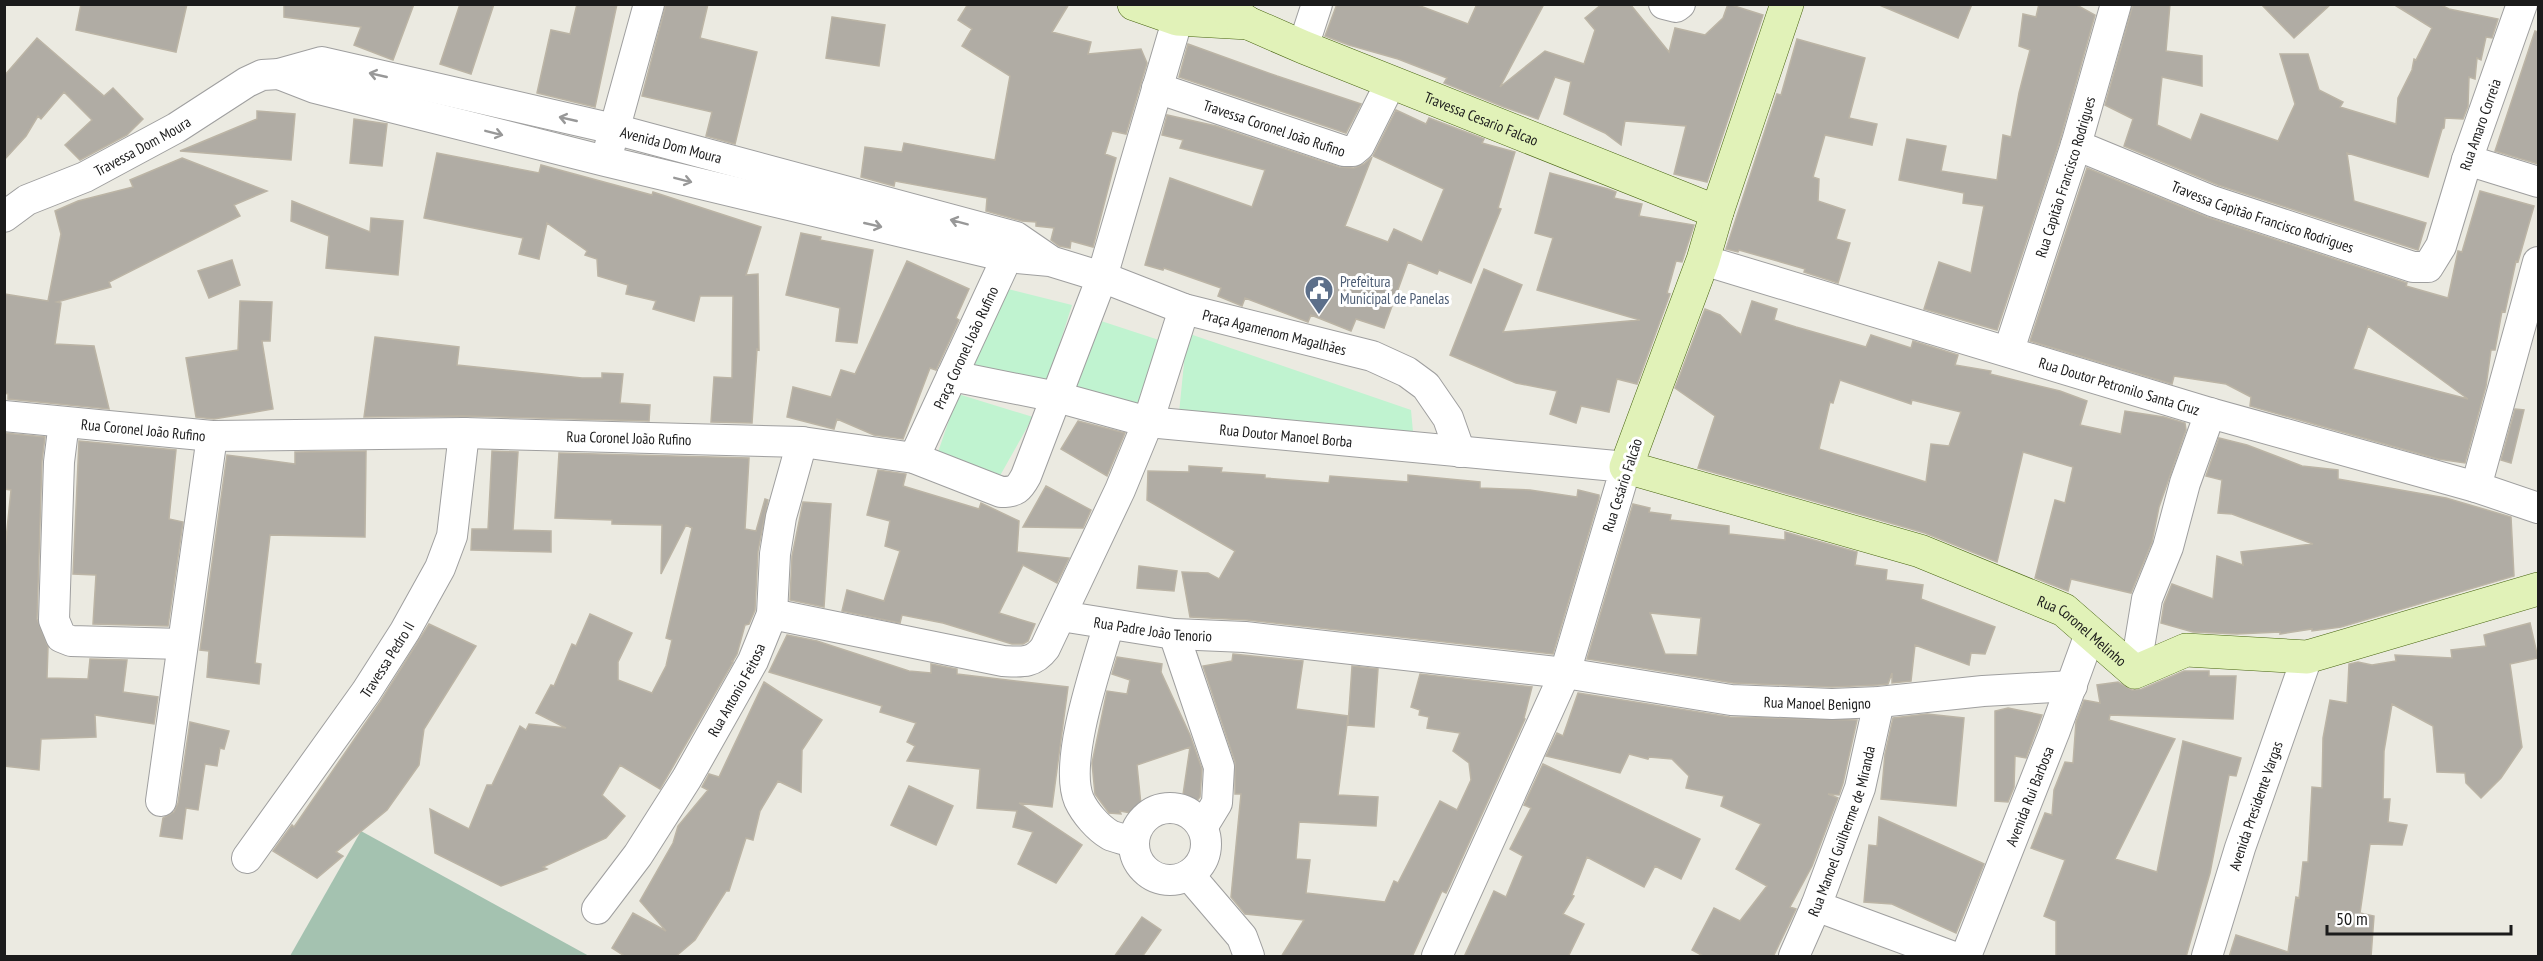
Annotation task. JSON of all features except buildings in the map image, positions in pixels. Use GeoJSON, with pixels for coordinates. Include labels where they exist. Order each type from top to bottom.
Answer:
{"type":"FeatureCollection","features":[{"type":"Feature","properties":{"kind":"main road","name":"Travessa Cesario Falcao"},"geometry":{"type":"LineString","coordinates":[[1134,4],[1248,23]]}},
{"type":"Feature","properties":{"kind":"main road","name":"Travessa Cesario Falcao"},"geometry":{"type":"LineString","coordinates":[[1220,4],[1248,23],[1303,47],[1716,212]]}},
{"type":"Feature","properties":{"kind":"main road","name":"Rua Cesário Falcão"},"geometry":{"type":"LineString","coordinates":[[1626,467],[1702,260],[1716,212],[1787,4]]}},
{"type":"Feature","properties":{"kind":"main road","name":"Rua Coronel Melinho"},"geometry":{"type":"LineString","coordinates":[[1626,467],[1920,551],[2064,610],[2135,672],[2186,650],[2307,657],[2538,589]]}},
{"type":"Feature","properties":{"kind":"street"},"geometry":{"type":"LineString","coordinates":[[605,161],[649,4]]}},
{"type":"Feature","properties":{"kind":"street"},"geometry":{"type":"LineString","coordinates":[[1303,47],[1317,4]]}},
{"type":"Feature","properties":{"kind":"street"},"geometry":{"type":"LineString","coordinates":[[1664,4],[1676,7],[1680,4]]}},
{"type":"Feature","properties":{"kind":"street","name":"Rua Capitão Francisco Rodrigues"},"geometry":{"type":"LineString","coordinates":[[2009,350],[2076,145],[2116,4]]}},
{"type":"Feature","properties":{"kind":"street"},"geometry":{"type":"LineString","coordinates":[[1102,277],[1180,12]]}},
{"type":"Feature","properties":{"kind":"street","name":"Rua Amaro Correia"},"geometry":{"type":"LineString","coordinates":[[2441,246],[2467,160],[2526,14]]}},
{"type":"Feature","properties":{"kind":"street","name":"Travessa Dom Moura"},"geometry":{"type":"LineString","coordinates":[[4,217],[27,200],[85,177],[176,128],[247,82],[262,75],[318,75]]}},
{"type":"Feature","properties":{"kind":"street","name":"Avenida Dom Moura"},"geometry":{"type":"LineString","coordinates":[[318,75],[467,95],[614,129],[757,183]]}},
{"type":"Feature","properties":{"kind":"street","name":"Avenida Dom Moura"},"geometry":{"type":"LineString","coordinates":[[318,75],[458,124],[605,161],[757,183],[1011,247]]}},
{"type":"Feature","properties":{"kind":"street","name":"Travessa Coronel João Rufino"},"geometry":{"type":"LineString","coordinates":[[1157,88],[1344,151],[1353,151],[1359,146],[1391,82]]}},
{"type":"Feature","properties":{"kind":"street"},"geometry":{"type":"LineString","coordinates":[[458,124],[467,95]]}},
{"type":"Feature","properties":{"kind":"street","name":"Travessa Capitão Francisco Rodrigues"},"geometry":{"type":"LineString","coordinates":[[2076,145],[2212,201],[2413,267],[2428,267],[2441,246]]}},
{"type":"Feature","properties":{"kind":"street"},"geometry":{"type":"LineString","coordinates":[[2467,160],[2538,182]]}},
{"type":"Feature","properties":{"kind":"street","name":"Praça Agamenom Magalhães"},"geometry":{"type":"LineString","coordinates":[[1011,247],[1102,277],[1184,309],[1372,356],[1407,372],[1426,386],[1448,418],[1460,452]]}},
{"type":"Feature","properties":{"kind":"street","name":"Praça Coronel João Rufino"},"geometry":{"type":"LineString","coordinates":[[914,458],[1011,247]]}},
{"type":"Feature","properties":{"kind":"street","name":"Rua Doutor Petronilo Santa Cruz"},"geometry":{"type":"LineString","coordinates":[[1702,260],[2210,412],[2476,487],[2538,508]]}},
{"type":"Feature","properties":{"kind":"street"},"geometry":{"type":"LineString","coordinates":[[2476,487],[2538,262]]}},
{"type":"Feature","properties":{"kind":"street","name":"Rua Coronel João Rufino"},"geometry":{"type":"LineString","coordinates":[[4,416],[212,436],[464,433],[802,442],[914,458],[1001,492],[1015,491],[1019,489],[1026,476],[1102,277]]}},
{"type":"Feature","properties":{"kind":"street"},"geometry":{"type":"LineString","coordinates":[[772,614],[1003,661],[1026,663],[1038,657],[1061,616],[1120,490],[1148,422],[1184,309]]}},
{"type":"Feature","properties":{"kind":"street","name":"Rua Doutor Manoel Borba"},"geometry":{"type":"LineString","coordinates":[[952,376],[1057,398],[1148,422],[1626,467]]}},
{"type":"Feature","properties":{"kind":"street"},"geometry":{"type":"LineString","coordinates":[[2135,672],[2148,599],[2168,547],[2185,483],[2210,412]]}},
{"type":"Feature","properties":{"kind":"street"},"geometry":{"type":"LineString","coordinates":[[64,422],[59,473],[54,620],[56,630],[61,638],[71,641],[182,644]]}},
{"type":"Feature","properties":{"kind":"street","name":"Travessa Pedro II"},"geometry":{"type":"LineString","coordinates":[[247,858],[366,692],[405,631],[440,568],[452,536],[464,433]]}},
{"type":"Feature","properties":{"kind":"street"},"geometry":{"type":"LineString","coordinates":[[161,801],[212,436]]}},
{"type":"Feature","properties":{"kind":"street","name":"Rua Antonio Feitosa"},"geometry":{"type":"LineString","coordinates":[[597,909],[638,855],[687,778],[753,661],[772,614],[774,554],[781,517],[802,442]]}},
{"type":"Feature","properties":{"kind":"street","name":"Rua Cesário Falcão"},"geometry":{"type":"LineString","coordinates":[[1437,957],[1565,673],[1626,467]]}},
{"type":"Feature","properties":{"kind":"street","name":"Rua Padre João Tenorio"},"geometry":{"type":"LineString","coordinates":[[1061,616],[1174,634],[1245,637],[1565,673]]}},
{"type":"Feature","properties":{"kind":"street"},"geometry":{"type":"LineString","coordinates":[[1108,624],[1087,698],[1074,775],[1079,800],[1090,817],[1110,835],[1132,842]]}},
{"type":"Feature","properties":{"kind":"street"},"geometry":{"type":"LineString","coordinates":[[1174,634],[1219,768],[1217,803],[1203,826]]}},
{"type":"Feature","properties":{"kind":"street","name":"Avenida Rui Barbosa"},"geometry":{"type":"LineString","coordinates":[[1966,957],[2072,686],[2090,634]]}},
{"type":"Feature","properties":{"kind":"street","name":"Avenida Presidente Vargas"},"geometry":{"type":"LineString","coordinates":[[2207,957],[2240,848],[2307,657]]}},
{"type":"Feature","properties":{"kind":"street","name":"Rua Manoel Benigno"},"geometry":{"type":"LineString","coordinates":[[1565,673],[1731,700],[1832,704],[2072,686]]}},
{"type":"Feature","properties":{"kind":"street","name":"Rua Manoel Guilherme de Miranda"},"geometry":{"type":"LineString","coordinates":[[1794,957],[1816,906],[1860,788],[1880,702]]}},
{"type":"Feature","properties":{"kind":"street"},"geometry":{"type":"LineString","coordinates":[[1162,807],[1185,810],[1203,826],[1207,844],[1202,862],[1189,875],[1170,881],[1151,876],[1136,861],[1132,842],[1141,819],[1162,807]]}},
{"type":"Feature","properties":{"kind":"street"},"geometry":{"type":"LineString","coordinates":[[1189,875],[1242,937],[1249,957]]}},
{"type":"Feature","properties":{"kind":"street"},"geometry":{"type":"LineString","coordinates":[[1816,906],[1951,957]]}},
{"type":"Feature","properties":{"kind":"green space"},"geometry":{"type":"Polygon","coordinates":[[[1004,288],[1072,305],[1045,390],[969,365],[1004,288]]]}},
{"type":"Feature","properties":{"kind":"green space"},"geometry":{"type":"Polygon","coordinates":[[[1095,319],[1159,340],[1134,416],[1067,395],[1095,319]]]}},
{"type":"Feature","properties":{"kind":"green space"},"geometry":{"type":"Polygon","coordinates":[[[1187,333],[1411,410],[1414,443],[1179,413],[1187,333]]]}},
{"type":"Feature","properties":{"kind":"green space"},"geometry":{"type":"Polygon","coordinates":[[[958,394],[1033,417],[997,481],[936,458],[958,394]]]}},
{"type":"Feature","properties":{"kind":"green space"},"geometry":{"type":"Polygon","coordinates":[[[361,831],[589,956],[290,956],[361,831]]]}},
{"type":"Feature","properties":{"kind":"place","name":"Prefeitura Municipal de Panelas"},"geometry":{"type":"Point","coordinates":[1319,316]}}]}
